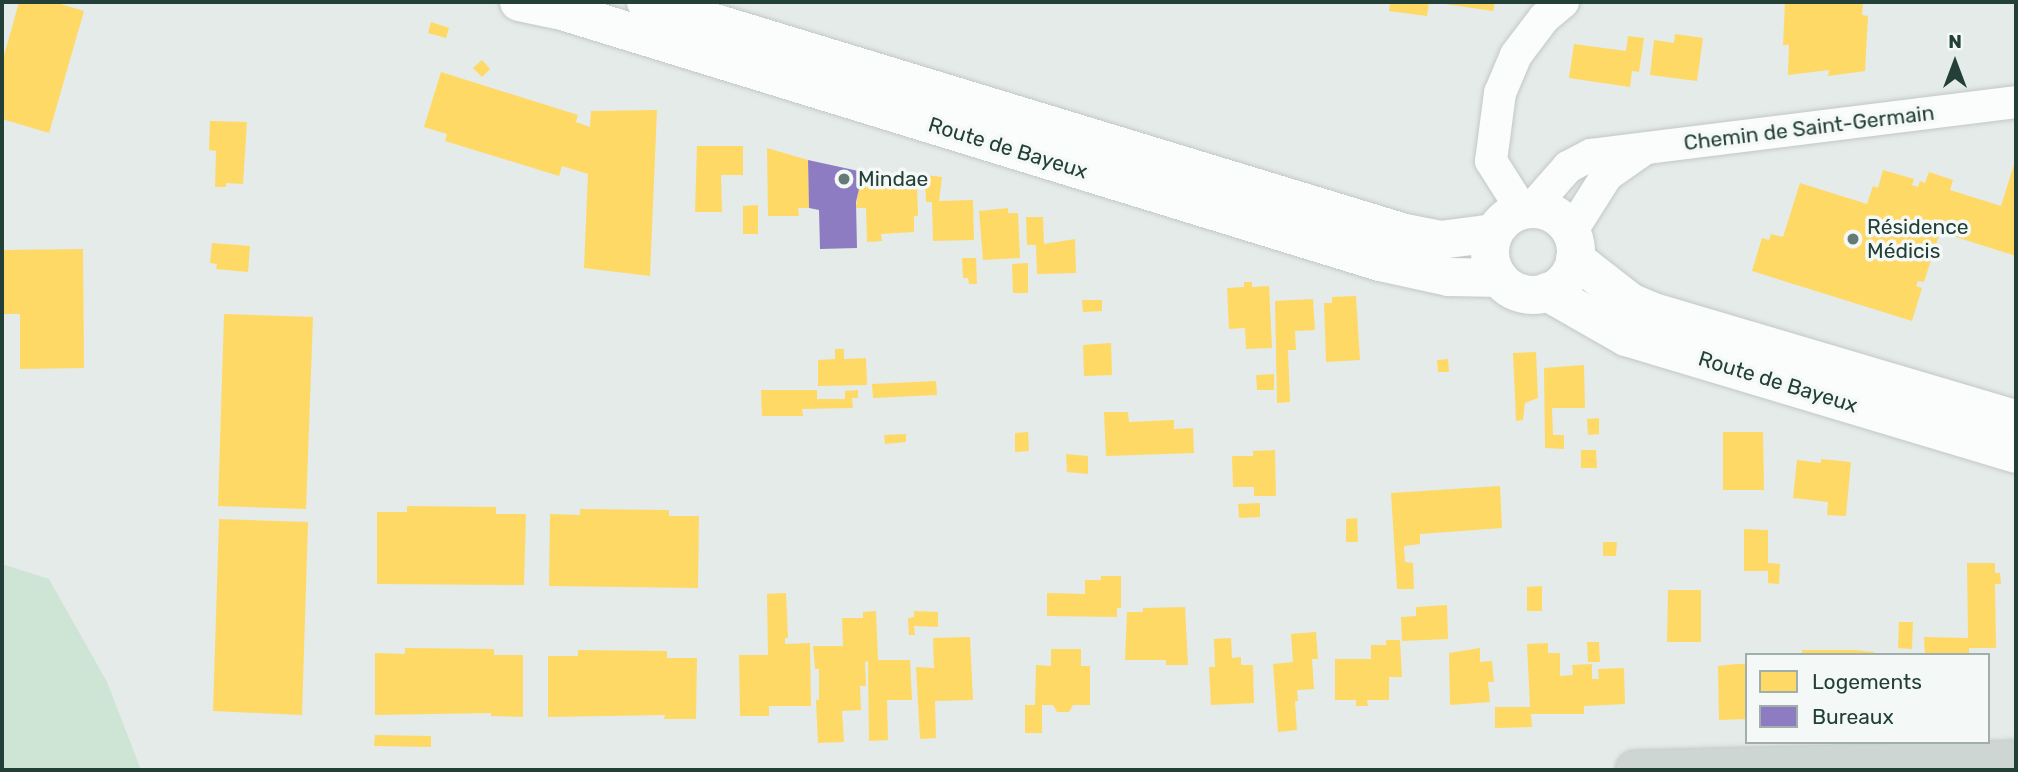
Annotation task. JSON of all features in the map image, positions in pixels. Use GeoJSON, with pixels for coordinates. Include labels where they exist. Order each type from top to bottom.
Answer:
{"type":"FeatureCollection","features":[{"type":"Feature","properties":{"kind":"main road","name":"Route de Bayeux"},"geometry":{"type":"LineString","coordinates":[[519,2],[562,10],[1380,262],[1449,277],[1499,278]]}},
{"type":"Feature","properties":{"kind":"main road","name":"Route de Bayeux"},"geometry":{"type":"LineString","coordinates":[[646,2],[1405,233],[1440,240],[1516,217]]}},
{"type":"Feature","properties":{"kind":"main road"},"geometry":{"type":"LineString","coordinates":[[1555,215],[1573,246],[1566,280],[1547,292],[1526,295],[1506,286],[1489,257],[1516,217],[1555,215]]}},
{"type":"Feature","properties":{"kind":"main road","name":"Route de Bayeux"},"geometry":{"type":"LineString","coordinates":[[1573,246],[1630,302],[1654,313],[2016,419]]}},
{"type":"Feature","properties":{"kind":"main road","name":"Route de Bayeux"},"geometry":{"type":"LineString","coordinates":[[1547,292],[1626,337],[2016,454]]}},
{"type":"Feature","properties":{"kind":"main road"},"geometry":{"type":"LineString","coordinates":[[1635,770],[2016,760]]}},
{"type":"Feature","properties":{"kind":"street"},"geometry":{"type":"LineString","coordinates":[[1516,217],[1491,161],[1500,93],[1516,55],[1544,18],[1563,2]]}},
{"type":"Feature","properties":{"kind":"street","name":"Chemin de Saint-Germain"},"geometry":{"type":"LineString","coordinates":[[1516,217],[1568,167],[1591,155],[2016,102]]}},
{"type":"Feature","properties":{"kind":"street","name":"Chemin de Saint-Germain"},"geometry":{"type":"LineString","coordinates":[[1573,246],[1607,175],[1644,149]]}},
{"type":"Feature","properties":{"kind":"green space"},"geometry":{"type":"Polygon","coordinates":[[[2,564],[49,579],[107,682],[141,770],[2,770],[2,564]]]}},
{"type":"Feature","properties":{"kind":"building: Logements"},"geometry":{"type":"Polygon","coordinates":[[[19,2],[54,2],[84,11],[49,133],[2,119],[2,63],[19,2]]]}},
{"type":"Feature","properties":{"kind":"building: Logements"},"geometry":{"type":"Polygon","coordinates":[[[1390,2],[1429,2],[1427,16],[1389,11],[1390,2]]]}},
{"type":"Feature","properties":{"kind":"building: Logements"},"geometry":{"type":"Polygon","coordinates":[[[1495,2],[1493,11],[1445,4],[1495,2]]]}},
{"type":"Feature","properties":{"kind":"building: Logements"},"geometry":{"type":"Polygon","coordinates":[[[1785,2],[1863,2],[1862,15],[1868,16],[1865,71],[1828,76],[1829,70],[1788,75],[1789,45],[1783,45],[1785,2]]]}},
{"type":"Feature","properties":{"kind":"building: Logements"},"geometry":{"type":"Polygon","coordinates":[[[431,22],[449,28],[446,38],[428,33],[431,22]]]}},
{"type":"Feature","properties":{"kind":"building: Logements"},"geometry":{"type":"Polygon","coordinates":[[[1675,34],[1703,38],[1697,81],[1650,75],[1654,40],[1674,43],[1675,34]]]}},
{"type":"Feature","properties":{"kind":"building: Logements"},"geometry":{"type":"Polygon","coordinates":[[[1628,36],[1644,38],[1639,72],[1632,71],[1630,87],[1569,78],[1574,44],[1626,51],[1628,36]]]}},
{"type":"Feature","properties":{"kind":"building: Logements"},"geometry":{"type":"Polygon","coordinates":[[[482,60],[490,69],[482,77],[473,68],[482,60]]]}},
{"type":"Feature","properties":{"kind":"building: Logements"},"geometry":{"type":"Polygon","coordinates":[[[441,72],[578,115],[576,122],[590,127],[591,111],[657,110],[650,276],[584,268],[588,174],[562,166],[559,176],[445,141],[447,134],[424,127],[441,72]]]}},
{"type":"Feature","properties":{"kind":"building: Logements"},"geometry":{"type":"Polygon","coordinates":[[[210,121],[247,122],[243,184],[226,183],[226,187],[215,187],[216,151],[209,150],[210,121]]]}},
{"type":"Feature","properties":{"kind":"building: Logements"},"geometry":{"type":"Polygon","coordinates":[[[697,146],[743,146],[743,175],[721,175],[722,212],[695,212],[697,146]]]}},
{"type":"Feature","properties":{"kind":"building: Logements"},"geometry":{"type":"Polygon","coordinates":[[[767,148],[808,160],[809,208],[798,208],[799,216],[768,216],[767,148]]]}},
{"type":"Feature","properties":{"kind":"building: Logements","name":"Résidence Médicis"},"geometry":{"type":"Polygon","coordinates":[[[2016,158],[2016,256],[1940,232],[1924,282],[1918,281],[1916,286],[1922,288],[1912,321],[1752,271],[1762,238],[1769,240],[1771,234],[1783,237],[1800,183],[1867,204],[1873,186],[1878,188],[1883,170],[1914,179],[1912,185],[1918,187],[1920,181],[1925,183],[1929,172],[1953,180],[1950,190],[2001,206],[2016,158]]]}},
{"type":"Feature","properties":{"kind":"building: Logements"},"geometry":{"type":"Polygon","coordinates":[[[925,175],[942,177],[939,201],[973,200],[974,240],[933,241],[932,202],[926,202],[925,175]]]}},
{"type":"Feature","properties":{"kind":"building: Logements"},"geometry":{"type":"Polygon","coordinates":[[[917,185],[918,216],[914,216],[914,232],[881,234],[882,241],[867,242],[866,208],[856,208],[859,186],[917,185]]]}},
{"type":"Feature","properties":{"kind":"building: Logements"},"geometry":{"type":"Polygon","coordinates":[[[758,205],[758,234],[743,234],[743,206],[758,205]]]}},
{"type":"Feature","properties":{"kind":"building: Logements"},"geometry":{"type":"Polygon","coordinates":[[[1008,208],[1008,213],[1018,213],[1020,258],[983,260],[979,211],[1008,208]]]}},
{"type":"Feature","properties":{"kind":"building: Logements"},"geometry":{"type":"Polygon","coordinates":[[[1026,217],[1043,217],[1044,244],[1075,239],[1076,273],[1037,274],[1036,245],[1027,245],[1026,217]]]}},
{"type":"Feature","properties":{"kind":"building: Logements"},"geometry":{"type":"Polygon","coordinates":[[[212,243],[250,246],[248,272],[216,269],[217,264],[210,263],[212,243]]]}},
{"type":"Feature","properties":{"kind":"building: Logements"},"geometry":{"type":"Polygon","coordinates":[[[83,249],[84,368],[20,369],[20,314],[2,314],[2,250],[83,249]]]}},
{"type":"Feature","properties":{"kind":"building: Logements"},"geometry":{"type":"Polygon","coordinates":[[[962,258],[976,258],[977,284],[969,284],[968,278],[963,278],[962,258]]]}},
{"type":"Feature","properties":{"kind":"building: Logements"},"geometry":{"type":"Polygon","coordinates":[[[1028,263],[1028,293],[1013,293],[1012,264],[1028,263]]]}},
{"type":"Feature","properties":{"kind":"building: Logements"},"geometry":{"type":"Polygon","coordinates":[[[1244,282],[1252,282],[1252,287],[1269,286],[1272,348],[1246,349],[1245,328],[1229,329],[1227,288],[1244,287],[1244,282]]]}},
{"type":"Feature","properties":{"kind":"building: Logements"},"geometry":{"type":"Polygon","coordinates":[[[1356,296],[1360,360],[1326,362],[1324,303],[1332,303],[1332,297],[1356,296]]]}},
{"type":"Feature","properties":{"kind":"building: Logements"},"geometry":{"type":"Polygon","coordinates":[[[1313,299],[1315,330],[1295,331],[1296,350],[1288,350],[1290,402],[1277,403],[1275,301],[1313,299]]]}},
{"type":"Feature","properties":{"kind":"building: Logements"},"geometry":{"type":"Polygon","coordinates":[[[1082,300],[1102,300],[1102,311],[1083,312],[1082,300]]]}},
{"type":"Feature","properties":{"kind":"building: Logements"},"geometry":{"type":"Polygon","coordinates":[[[224,314],[313,317],[306,509],[218,506],[224,314]]]}},
{"type":"Feature","properties":{"kind":"building: Logements"},"geometry":{"type":"Polygon","coordinates":[[[1111,343],[1112,375],[1084,376],[1083,345],[1111,343]]]}},
{"type":"Feature","properties":{"kind":"building: Logements"},"geometry":{"type":"Polygon","coordinates":[[[835,349],[844,349],[844,359],[866,358],[867,385],[818,386],[818,360],[835,359],[835,349]]]}},
{"type":"Feature","properties":{"kind":"building: Logements"},"geometry":{"type":"Polygon","coordinates":[[[1536,352],[1538,398],[1525,403],[1523,420],[1516,421],[1513,353],[1536,352]]]}},
{"type":"Feature","properties":{"kind":"building: Logements"},"geometry":{"type":"Polygon","coordinates":[[[1448,359],[1449,372],[1438,372],[1437,360],[1448,359]]]}},
{"type":"Feature","properties":{"kind":"building: Logements"},"geometry":{"type":"Polygon","coordinates":[[[1584,365],[1585,408],[1552,408],[1553,435],[1564,435],[1564,449],[1545,448],[1544,368],[1584,365]]]}},
{"type":"Feature","properties":{"kind":"building: Logements"},"geometry":{"type":"Polygon","coordinates":[[[1274,374],[1274,390],[1257,390],[1256,375],[1274,374]]]}},
{"type":"Feature","properties":{"kind":"building: Logements"},"geometry":{"type":"Polygon","coordinates":[[[936,381],[937,395],[873,398],[872,384],[936,381]]]}},
{"type":"Feature","properties":{"kind":"building: Logements"},"geometry":{"type":"Polygon","coordinates":[[[761,390],[817,390],[817,399],[845,399],[845,391],[858,390],[858,398],[852,398],[853,408],[802,409],[803,416],[762,416],[761,390]]]}},
{"type":"Feature","properties":{"kind":"building: Logements"},"geometry":{"type":"Polygon","coordinates":[[[1104,412],[1128,412],[1129,422],[1174,420],[1174,429],[1193,428],[1194,453],[1106,456],[1104,412]]]}},
{"type":"Feature","properties":{"kind":"building: Logements"},"geometry":{"type":"Polygon","coordinates":[[[1599,418],[1599,434],[1588,435],[1587,419],[1599,418]]]}},
{"type":"Feature","properties":{"kind":"building: Logements"},"geometry":{"type":"Polygon","coordinates":[[[1028,432],[1029,451],[1015,452],[1015,433],[1028,432]]]}},
{"type":"Feature","properties":{"kind":"building: Logements"},"geometry":{"type":"Polygon","coordinates":[[[1723,432],[1763,432],[1764,490],[1723,490],[1723,432]]]}},
{"type":"Feature","properties":{"kind":"building: Logements"},"geometry":{"type":"Polygon","coordinates":[[[906,434],[906,442],[885,444],[884,435],[906,434]]]}},
{"type":"Feature","properties":{"kind":"building: Logements"},"geometry":{"type":"Polygon","coordinates":[[[1275,450],[1276,496],[1254,496],[1254,487],[1233,487],[1232,456],[1253,456],[1253,451],[1275,450]]]}},
{"type":"Feature","properties":{"kind":"building: Logements"},"geometry":{"type":"Polygon","coordinates":[[[1581,450],[1596,450],[1597,468],[1581,468],[1581,450]]]}},
{"type":"Feature","properties":{"kind":"building: Logements"},"geometry":{"type":"Polygon","coordinates":[[[1066,454],[1088,456],[1088,474],[1067,472],[1066,454]]]}},
{"type":"Feature","properties":{"kind":"building: Logements"},"geometry":{"type":"Polygon","coordinates":[[[1821,459],[1851,462],[1846,516],[1827,515],[1828,502],[1793,498],[1797,460],[1821,463],[1821,459]]]}},
{"type":"Feature","properties":{"kind":"building: Logements"},"geometry":{"type":"Polygon","coordinates":[[[1500,486],[1502,528],[1420,534],[1420,544],[1404,546],[1405,562],[1413,563],[1414,589],[1397,589],[1391,493],[1500,486]]]}},
{"type":"Feature","properties":{"kind":"building: Logements"},"geometry":{"type":"Polygon","coordinates":[[[1260,503],[1260,517],[1239,518],[1238,504],[1260,503]]]}},
{"type":"Feature","properties":{"kind":"building: Logements"},"geometry":{"type":"Polygon","coordinates":[[[407,506],[496,507],[496,514],[526,514],[524,585],[377,584],[377,512],[407,512],[407,506]]]}},
{"type":"Feature","properties":{"kind":"building: Logements"},"geometry":{"type":"Polygon","coordinates":[[[580,509],[669,510],[669,516],[699,516],[698,588],[549,586],[550,514],[580,515],[580,509]]]}},
{"type":"Feature","properties":{"kind":"building: Logements"},"geometry":{"type":"Polygon","coordinates":[[[1357,518],[1358,542],[1346,542],[1346,519],[1357,518]]]}},
{"type":"Feature","properties":{"kind":"building: Logements"},"geometry":{"type":"Polygon","coordinates":[[[219,519],[308,522],[302,715],[213,711],[219,519]]]}},
{"type":"Feature","properties":{"kind":"building: Logements"},"geometry":{"type":"Polygon","coordinates":[[[1744,529],[1768,530],[1768,563],[1780,564],[1779,584],[1768,583],[1768,571],[1744,571],[1744,529]]]}},
{"type":"Feature","properties":{"kind":"building: Logements"},"geometry":{"type":"Polygon","coordinates":[[[1603,542],[1617,542],[1616,556],[1603,556],[1603,542]]]}},
{"type":"Feature","properties":{"kind":"building: Logements"},"geometry":{"type":"Polygon","coordinates":[[[1967,563],[1995,563],[1995,573],[2000,573],[2001,584],[1995,584],[1996,648],[1969,648],[1969,653],[1925,653],[1924,637],[1968,638],[1967,563]]]}},
{"type":"Feature","properties":{"kind":"building: Logements"},"geometry":{"type":"Polygon","coordinates":[[[1101,576],[1121,576],[1121,608],[1117,608],[1117,617],[1047,616],[1047,593],[1085,594],[1085,580],[1101,580],[1101,576]]]}},
{"type":"Feature","properties":{"kind":"building: Logements"},"geometry":{"type":"Polygon","coordinates":[[[1542,586],[1542,611],[1527,611],[1527,587],[1542,586]]]}},
{"type":"Feature","properties":{"kind":"building: Logements"},"geometry":{"type":"Polygon","coordinates":[[[1668,590],[1701,590],[1701,642],[1667,642],[1668,590]]]}},
{"type":"Feature","properties":{"kind":"building: Logements"},"geometry":{"type":"Polygon","coordinates":[[[786,593],[788,638],[785,638],[785,644],[810,643],[811,706],[769,706],[769,716],[740,716],[739,655],[768,655],[767,594],[786,593]]]}},
{"type":"Feature","properties":{"kind":"building: Logements"},"geometry":{"type":"Polygon","coordinates":[[[1447,605],[1448,639],[1402,641],[1401,617],[1416,616],[1416,607],[1447,605]]]}},
{"type":"Feature","properties":{"kind":"building: Logements"},"geometry":{"type":"Polygon","coordinates":[[[1185,607],[1188,665],[1166,665],[1166,660],[1125,660],[1127,612],[1143,612],[1143,608],[1185,607]]]}},
{"type":"Feature","properties":{"kind":"building: Logements"},"geometry":{"type":"Polygon","coordinates":[[[876,611],[878,660],[910,660],[912,700],[887,700],[888,740],[869,741],[868,661],[865,662],[866,686],[860,686],[861,710],[842,711],[844,742],[818,743],[816,700],[819,700],[819,669],[815,669],[813,646],[843,646],[842,618],[863,618],[863,612],[876,611]]]}},
{"type":"Feature","properties":{"kind":"building: Logements"},"geometry":{"type":"Polygon","coordinates":[[[914,611],[938,612],[938,627],[914,626],[915,635],[909,635],[908,618],[914,617],[914,611]]]}},
{"type":"Feature","properties":{"kind":"building: Logements"},"geometry":{"type":"Polygon","coordinates":[[[1899,622],[1913,622],[1912,649],[1898,648],[1899,622]]]}},
{"type":"Feature","properties":{"kind":"building: Logements"},"geometry":{"type":"Polygon","coordinates":[[[1316,632],[1318,659],[1312,659],[1314,689],[1297,690],[1297,730],[1278,732],[1273,664],[1293,662],[1291,634],[1316,632]]]}},
{"type":"Feature","properties":{"kind":"building: Logements"},"geometry":{"type":"Polygon","coordinates":[[[970,637],[973,700],[935,701],[936,738],[920,739],[916,667],[934,668],[933,638],[970,637]]]}},
{"type":"Feature","properties":{"kind":"building: Logements"},"geometry":{"type":"Polygon","coordinates":[[[1231,638],[1232,658],[1241,657],[1241,665],[1253,665],[1254,703],[1211,705],[1209,667],[1215,667],[1214,639],[1231,638]]]}},
{"type":"Feature","properties":{"kind":"building: Logements"},"geometry":{"type":"Polygon","coordinates":[[[1386,640],[1400,640],[1402,677],[1389,677],[1389,700],[1367,700],[1368,706],[1356,706],[1356,700],[1335,700],[1335,659],[1371,659],[1371,645],[1386,645],[1386,640]]]}},
{"type":"Feature","properties":{"kind":"building: Logements"},"geometry":{"type":"Polygon","coordinates":[[[1587,642],[1599,642],[1600,662],[1588,662],[1587,642]]]}},
{"type":"Feature","properties":{"kind":"building: Logements"},"geometry":{"type":"Polygon","coordinates":[[[1548,643],[1548,653],[1560,653],[1560,676],[1573,675],[1572,665],[1592,664],[1592,679],[1599,679],[1598,669],[1624,668],[1625,704],[1584,706],[1584,714],[1531,714],[1532,727],[1495,728],[1495,707],[1530,707],[1527,644],[1548,643]]]}},
{"type":"Feature","properties":{"kind":"building: Logements"},"geometry":{"type":"Polygon","coordinates":[[[405,648],[494,649],[494,655],[523,655],[523,717],[491,716],[491,713],[375,715],[375,653],[405,654],[405,648]]]}},
{"type":"Feature","properties":{"kind":"building: Logements"},"geometry":{"type":"Polygon","coordinates":[[[1480,648],[1480,662],[1492,661],[1494,682],[1488,682],[1490,702],[1450,705],[1449,653],[1480,648]]]}},
{"type":"Feature","properties":{"kind":"building: Logements"},"geometry":{"type":"Polygon","coordinates":[[[1051,649],[1081,649],[1081,666],[1090,666],[1090,705],[1073,705],[1069,712],[1057,712],[1053,705],[1042,705],[1042,733],[1025,733],[1025,705],[1035,705],[1036,665],[1051,666],[1051,649]]]}},
{"type":"Feature","properties":{"kind":"building: Logements"},"geometry":{"type":"Polygon","coordinates":[[[578,650],[667,651],[667,658],[697,658],[696,719],[664,719],[665,715],[548,717],[548,656],[578,656],[578,650]]]}},
{"type":"Feature","properties":{"kind":"building: Logements"},"geometry":{"type":"Polygon","coordinates":[[[1802,650],[1874,652],[1874,653],[1802,653],[1802,650]]]}},
{"type":"Feature","properties":{"kind":"building: Logements"},"geometry":{"type":"Polygon","coordinates":[[[1745,664],[1745,719],[1719,720],[1718,666],[1745,664]]]}},
{"type":"Feature","properties":{"kind":"building: Logements"},"geometry":{"type":"Polygon","coordinates":[[[375,735],[431,736],[431,747],[374,746],[375,735]]]}},
{"type":"Feature","properties":{"kind":"building: Bureaux"},"geometry":{"type":"Polygon","coordinates":[[[808,160],[863,172],[856,202],[857,248],[820,249],[819,210],[809,208],[808,160]]]}},
{"type":"Feature","properties":{"kind":"place","name":"Mindae"},"geometry":{"type":"Point","coordinates":[844,179]}},
{"type":"Feature","properties":{"kind":"place","name":"Résidence Médicis"},"geometry":{"type":"Point","coordinates":[1853,239]}}]}
